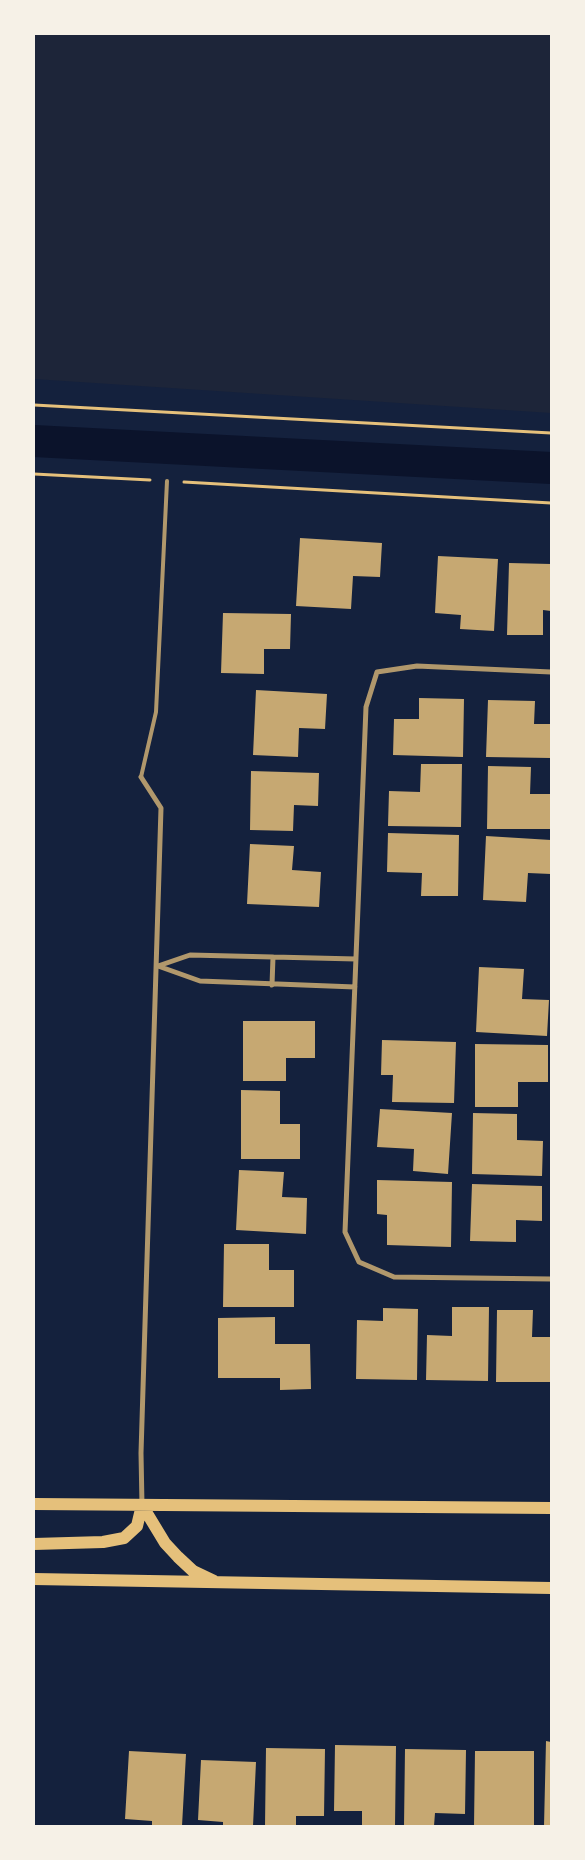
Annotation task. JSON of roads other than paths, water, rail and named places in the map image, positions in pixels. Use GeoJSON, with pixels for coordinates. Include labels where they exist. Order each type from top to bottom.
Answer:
{"type":"FeatureCollection","features":[{"type":"Feature","properties":{"kind":"main road"},"geometry":{"type":"LineString","coordinates":[[34,1504],[551,1508]]}},
{"type":"Feature","properties":{"kind":"main road"},"geometry":{"type":"LineString","coordinates":[[34,1544],[103,1542],[124,1538],[137,1526],[142,1505]]}},
{"type":"Feature","properties":{"kind":"main road"},"geometry":{"type":"LineString","coordinates":[[142,1505],[165,1543],[178,1557],[193,1571],[220,1583]]}},
{"type":"Feature","properties":{"kind":"main road"},"geometry":{"type":"LineString","coordinates":[[34,1579],[551,1588]]}},
{"type":"Feature","properties":{"kind":"street"},"geometry":{"type":"LineString","coordinates":[[551,672],[417,666],[377,672],[366,707],[345,1232],[360,1262],[394,1277],[551,1279]]}},
{"type":"Feature","properties":{"kind":"street"},"geometry":{"type":"LineString","coordinates":[[141,777],[161,808],[158,966],[141,1453],[142,1505]]}},
{"type":"Feature","properties":{"kind":"street"},"geometry":{"type":"LineString","coordinates":[[158,966],[190,955],[356,960]]}},
{"type":"Feature","properties":{"kind":"street"},"geometry":{"type":"LineString","coordinates":[[272,984],[273,957]]}},
{"type":"Feature","properties":{"kind":"street"},"geometry":{"type":"LineString","coordinates":[[158,966],[200,980],[355,987]]}},
{"type":"Feature","properties":{"kind":"lane"},"geometry":{"type":"LineString","coordinates":[[141,777],[156,712],[167,481]]}},
{"type":"Feature","properties":{"kind":"waterway"},"geometry":{"type":"LineString","coordinates":[[34,441],[551,468]]}}]}
